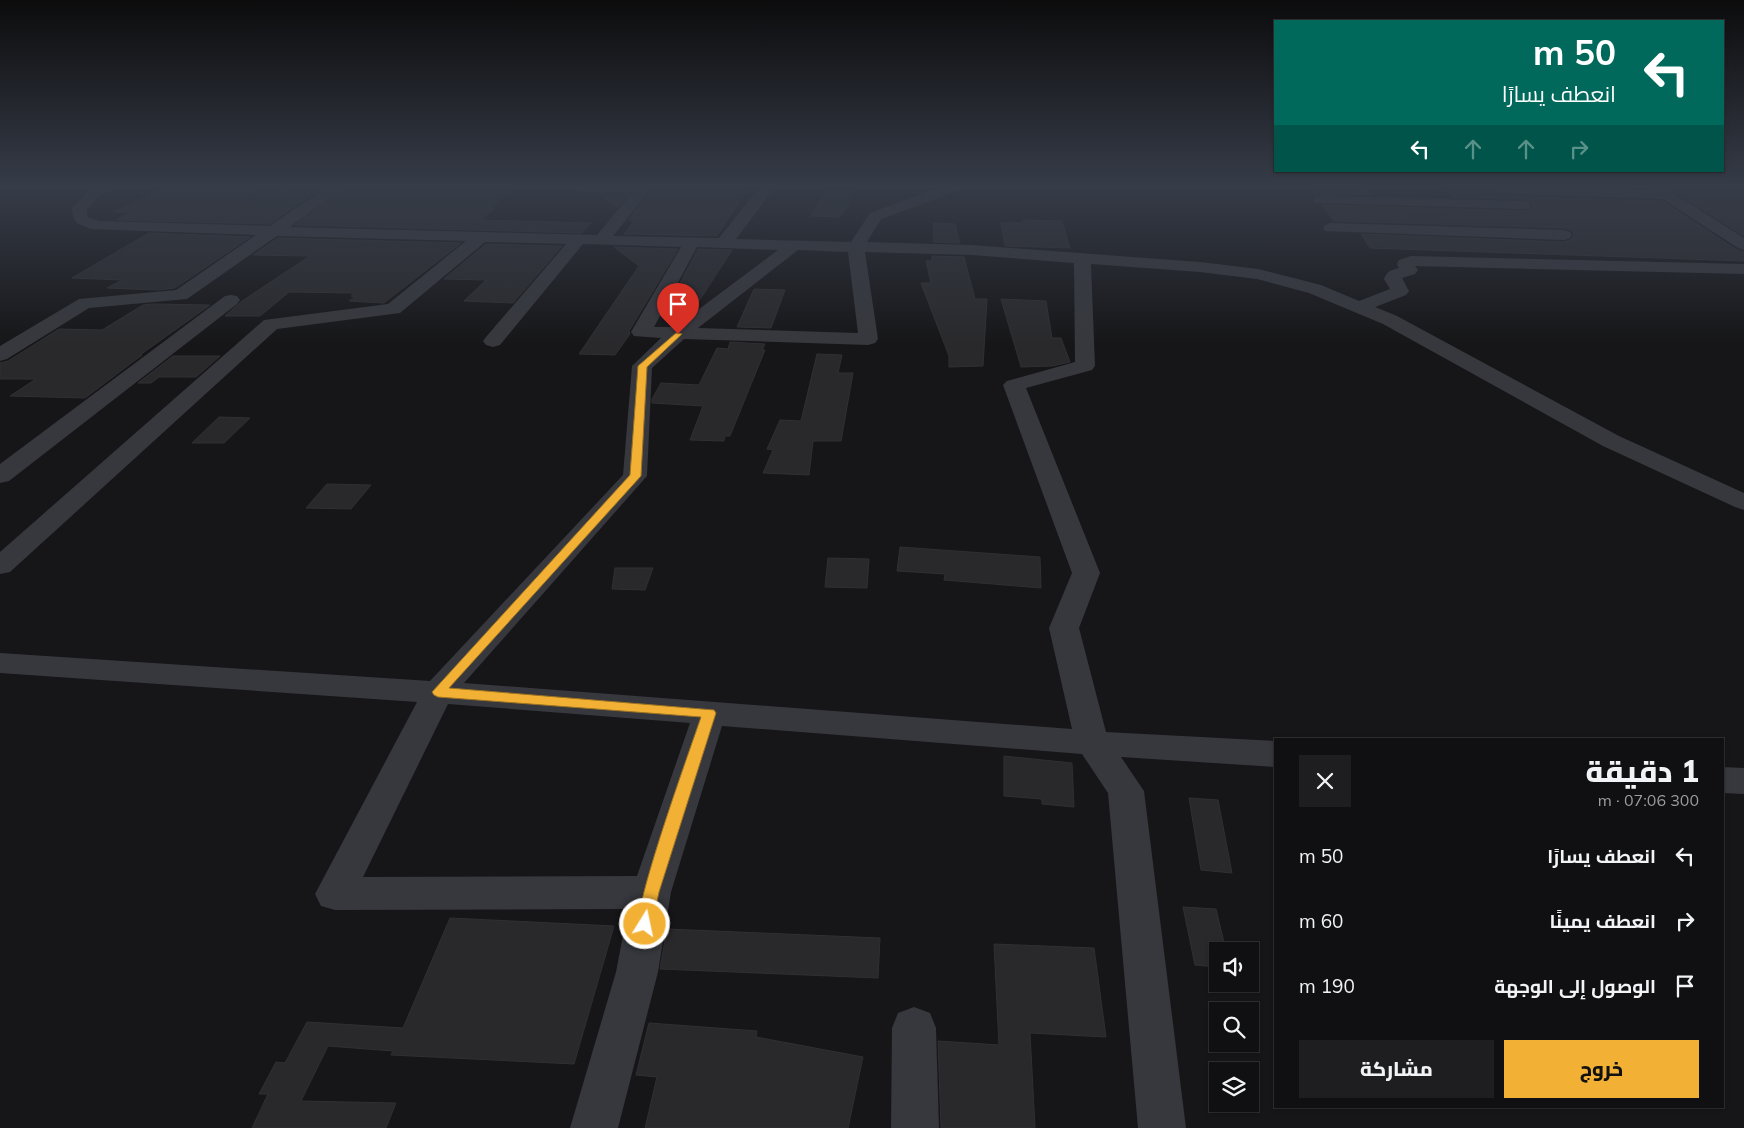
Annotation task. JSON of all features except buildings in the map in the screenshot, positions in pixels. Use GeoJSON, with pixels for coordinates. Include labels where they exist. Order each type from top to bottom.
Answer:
{"type":"FeatureCollection","features":[{"type":"Feature","properties":{"kind":"street"},"geometry":{"type":"LineString","coordinates":[[0,355],[85,303],[181,296],[260,240]]}},
{"type":"Feature","properties":{"kind":"street"},"geometry":{"type":"LineString","coordinates":[[0,566],[271,324],[393,309],[478,240]]}},
{"type":"Feature","properties":{"kind":"street"},"geometry":{"type":"LineString","coordinates":[[493,341],[579,240]]}},
{"type":"Feature","properties":{"kind":"street"},"geometry":{"type":"LineString","coordinates":[[597,240],[972,250],[1082,257],[1258,274],[1315,289],[1390,320],[1611,441],[1744,502]]}},
{"type":"Feature","properties":{"kind":"street"},"geometry":{"type":"LineString","coordinates":[[724,243],[727,240]]}},
{"type":"Feature","properties":{"kind":"street"},"geometry":{"type":"LineString","coordinates":[[691,243],[641,332],[868,339],[856,247],[861,240]]}},
{"type":"Feature","properties":{"kind":"street"},"geometry":{"type":"LineString","coordinates":[[1570,240],[1602,264]]}},
{"type":"Feature","properties":{"kind":"street"},"geometry":{"type":"LineString","coordinates":[[651,892],[335,894],[438,692],[636,476],[642,366],[678,334],[795,245]]}},
{"type":"Feature","properties":{"kind":"street"},"geometry":{"type":"LineString","coordinates":[[1082,257],[1085,366],[1014,385],[1086,573],[1064,628],[1092,744],[1126,792],[1162,1128]]}},
{"type":"Feature","properties":{"kind":"street"},"geometry":{"type":"LineString","coordinates":[[1360,307],[1400,291],[1393,279],[1394,275],[1408,270],[1406,264],[1411,261],[1602,264],[1744,269]]}},
{"type":"Feature","properties":{"kind":"street"},"geometry":{"type":"LineString","coordinates":[[0,476],[231,300]]}},
{"type":"Feature","properties":{"kind":"street"},"geometry":{"type":"LineString","coordinates":[[0,663],[438,692],[1092,744],[1274,754]]}},
{"type":"Feature","properties":{"kind":"street"},"geometry":{"type":"LineString","coordinates":[[594,1128],[637,972],[651,892],[710,713]]}},
{"type":"Feature","properties":{"kind":"street"},"geometry":{"type":"LineString","coordinates":[[1724,780],[1744,781]]}},
{"type":"Feature","properties":{"kind":"street"},"geometry":{"type":"LineString","coordinates":[[914,1028],[915,1128]]}},
{"type":"Feature","properties":{"kind":"route"},"geometry":{"type":"LineString","coordinates":[[645,924],[651,892],[710,713],[438,692],[636,476],[642,366],[678,334]]}}]}
